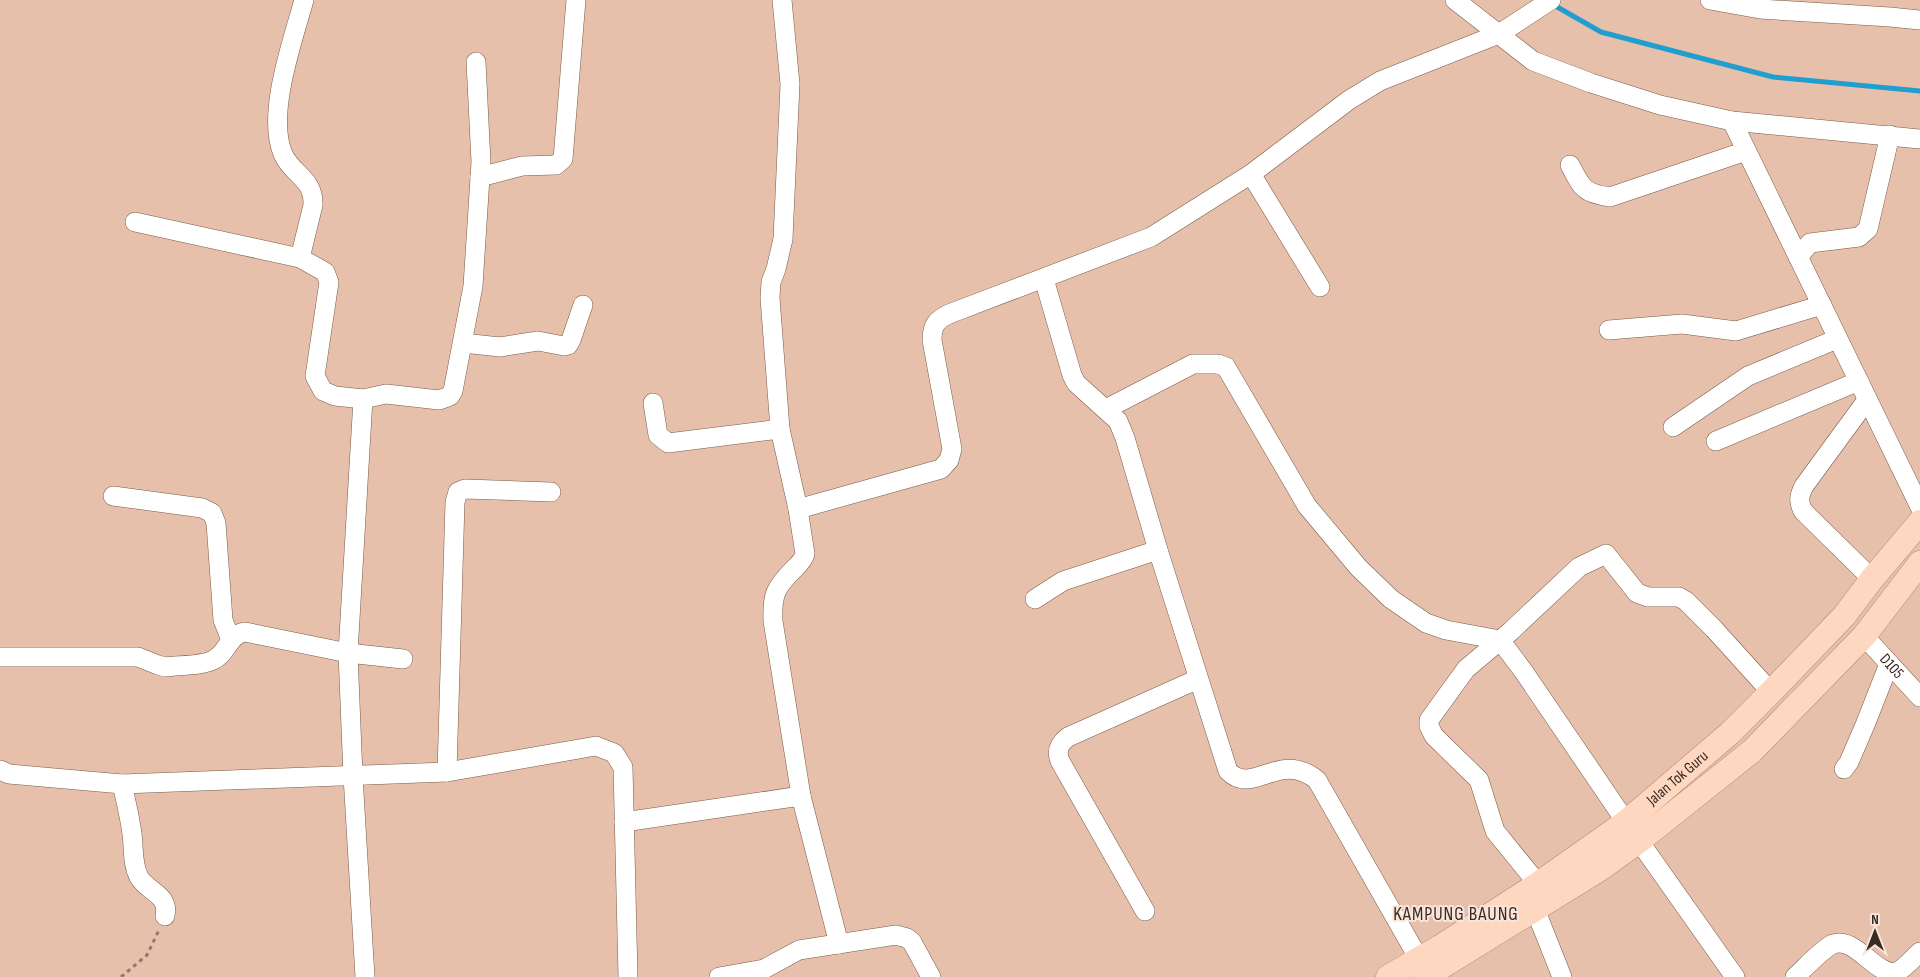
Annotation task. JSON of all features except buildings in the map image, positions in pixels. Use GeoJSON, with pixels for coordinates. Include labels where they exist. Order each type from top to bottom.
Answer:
{"type":"FeatureCollection","features":[{"type":"Feature","properties":{"kind":"main road","name":"Jalan Tok Guru"},"geometry":{"type":"LineString","coordinates":[[1388,977],[1422,968],[1535,909],[1600,869],[1633,832],[1844,616],[1920,522]]}},
{"type":"Feature","properties":{"kind":"main road","name":"Jalan Tok Guru"},"geometry":{"type":"LineString","coordinates":[[1422,968],[1538,884],[1633,832],[1752,751],[1864,636],[1920,562]]}},
{"type":"Feature","properties":{"kind":"street"},"geometry":{"type":"LineString","coordinates":[[300,258],[314,196],[307,181],[288,164],[282,152],[278,99],[304,0]]}},
{"type":"Feature","properties":{"kind":"street"},"geometry":{"type":"LineString","coordinates":[[480,176],[522,166],[556,165],[563,160],[576,0]]}},
{"type":"Feature","properties":{"kind":"street"},"geometry":{"type":"LineString","coordinates":[[782,0],[790,84],[783,240],[771,282],[770,298],[780,429],[798,509],[805,554],[804,559],[782,581],[776,590],[773,602],[773,621],[801,796],[839,944]]}},
{"type":"Feature","properties":{"kind":"street"},"geometry":{"type":"LineString","coordinates":[[1455,0],[1504,31],[1533,61],[1591,83],[1660,105],[1732,120],[1920,139]]}},
{"type":"Feature","properties":{"kind":"street"},"geometry":{"type":"LineString","coordinates":[[798,509],[941,469],[949,460],[952,449],[932,340],[934,326],[938,320],[949,314],[1151,237],[1251,174],[1350,100],[1380,81],[1504,31],[1551,0]]}},
{"type":"Feature","properties":{"kind":"street"},"geometry":{"type":"LineString","coordinates":[[1710,0],[1760,9],[1920,20]]}},
{"type":"Feature","properties":{"kind":"street"},"geometry":{"type":"LineString","coordinates":[[135,222],[300,258],[325,272],[329,282],[316,379],[320,388],[326,393],[335,396],[363,399],[383,394],[444,399],[450,396],[455,386],[473,286],[480,176],[476,62]]}},
{"type":"Feature","properties":{"kind":"street"},"geometry":{"type":"LineString","coordinates":[[1732,120],[1920,507]]}},
{"type":"Feature","properties":{"kind":"street"},"geometry":{"type":"LineString","coordinates":[[1798,257],[1810,244],[1858,237],[1868,228],[1890,136]]}},
{"type":"Feature","properties":{"kind":"street"},"geometry":{"type":"LineString","coordinates":[[1570,165],[1580,186],[1593,195],[1610,197],[1746,151]]}},
{"type":"Feature","properties":{"kind":"street"},"geometry":{"type":"LineString","coordinates":[[1251,174],[1320,287]]}},
{"type":"Feature","properties":{"kind":"street"},"geometry":{"type":"LineString","coordinates":[[1044,279],[1076,383],[1118,421],[1125,438],[1158,550],[1228,771],[1235,778],[1242,780],[1292,768],[1310,774],[1317,780],[1422,968]]}},
{"type":"Feature","properties":{"kind":"street"},"geometry":{"type":"LineString","coordinates":[[463,343],[500,347],[538,341],[564,346],[568,345],[583,305]]}},
{"type":"Feature","properties":{"kind":"street"},"geometry":{"type":"LineString","coordinates":[[1609,330],[1682,324],[1736,331],[1822,305]]}},
{"type":"Feature","properties":{"kind":"street"},"geometry":{"type":"LineString","coordinates":[[1673,427],[1748,376],[1838,339]]}},
{"type":"Feature","properties":{"kind":"street"},"geometry":{"type":"LineString","coordinates":[[1106,409],[1196,363],[1223,365],[1229,370],[1307,506],[1358,567],[1390,599],[1426,622],[1446,630],[1500,640],[1734,977]]}},
{"type":"Feature","properties":{"kind":"street"},"geometry":{"type":"LineString","coordinates":[[1716,441],[1859,381]]}},
{"type":"Feature","properties":{"kind":"street"},"geometry":{"type":"LineString","coordinates":[[363,399],[348,675],[365,977]]}},
{"type":"Feature","properties":{"kind":"street"},"geometry":{"type":"LineString","coordinates":[[1867,400],[1804,486],[1800,494],[1799,503],[1803,511],[1872,579]]}},
{"type":"Feature","properties":{"kind":"street"},"geometry":{"type":"LineString","coordinates":[[653,403],[658,435],[668,443],[780,429]]}},
{"type":"Feature","properties":{"kind":"street"},"geometry":{"type":"LineString","coordinates":[[447,772],[454,502],[458,492],[465,489],[551,492]]}},
{"type":"Feature","properties":{"kind":"street"},"geometry":{"type":"LineString","coordinates":[[113,496],[202,508],[212,513],[215,517],[218,535],[224,620],[232,640]]}},
{"type":"Feature","properties":{"kind":"street"},"geometry":{"type":"LineString","coordinates":[[1035,599],[1063,581],[1158,550]]}},
{"type":"Feature","properties":{"kind":"street"},"geometry":{"type":"LineString","coordinates":[[1538,884],[1495,831],[1479,780],[1434,736],[1429,726],[1432,714],[1466,669],[1579,567],[1606,554],[1640,595],[1648,597],[1679,597],[1714,629],[1771,692]]}},
{"type":"Feature","properties":{"kind":"street"},"geometry":{"type":"LineString","coordinates":[[0,657],[138,657],[158,666],[165,666],[212,661],[219,656],[240,632],[250,632],[348,653],[403,658]]}},
{"type":"Feature","properties":{"kind":"street","name":"D105"},"geometry":{"type":"LineString","coordinates":[[1864,636],[1920,697]]}},
{"type":"Feature","properties":{"kind":"street"},"geometry":{"type":"LineString","coordinates":[[1844,769],[1850,762],[1889,664]]}},
{"type":"Feature","properties":{"kind":"street"},"geometry":{"type":"LineString","coordinates":[[1145,911],[1060,761],[1058,748],[1068,738],[1198,679]]}},
{"type":"Feature","properties":{"kind":"street"},"geometry":{"type":"LineString","coordinates":[[0,770],[9,774],[122,784],[353,776],[447,772],[596,746],[614,753],[623,767],[628,977]]}},
{"type":"Feature","properties":{"kind":"street"},"geometry":{"type":"LineString","coordinates":[[122,784],[132,835],[136,871],[139,878],[148,888],[163,898],[166,910],[165,916]]}},
{"type":"Feature","properties":{"kind":"street"},"geometry":{"type":"LineString","coordinates":[[624,822],[801,796]]}},
{"type":"Feature","properties":{"kind":"street"},"geometry":{"type":"LineString","coordinates":[[1535,909],[1562,977]]}},
{"type":"Feature","properties":{"kind":"street"},"geometry":{"type":"LineString","coordinates":[[719,977],[768,968],[796,951],[896,935],[907,938],[912,942],[931,977]]}},
{"type":"Feature","properties":{"kind":"street"},"geometry":{"type":"LineString","coordinates":[[1795,977],[1829,947],[1836,944],[1850,946],[1879,970],[1888,974],[1900,970],[1920,952]]}},
{"type":"Feature","properties":{"kind":"path"},"geometry":{"type":"LineString","coordinates":[[121,977],[148,953],[165,916]]}},
{"type":"Feature","properties":{"kind":"waterway"},"geometry":{"type":"LineString","coordinates":[[1552,4],[1601,32],[1773,77],[1920,91]]}},
{"type":"Feature","properties":{"kind":"district","name":"KAMPUNG BAUNG"},"geometry":{"type":"Point","coordinates":[1456,914]}}]}
